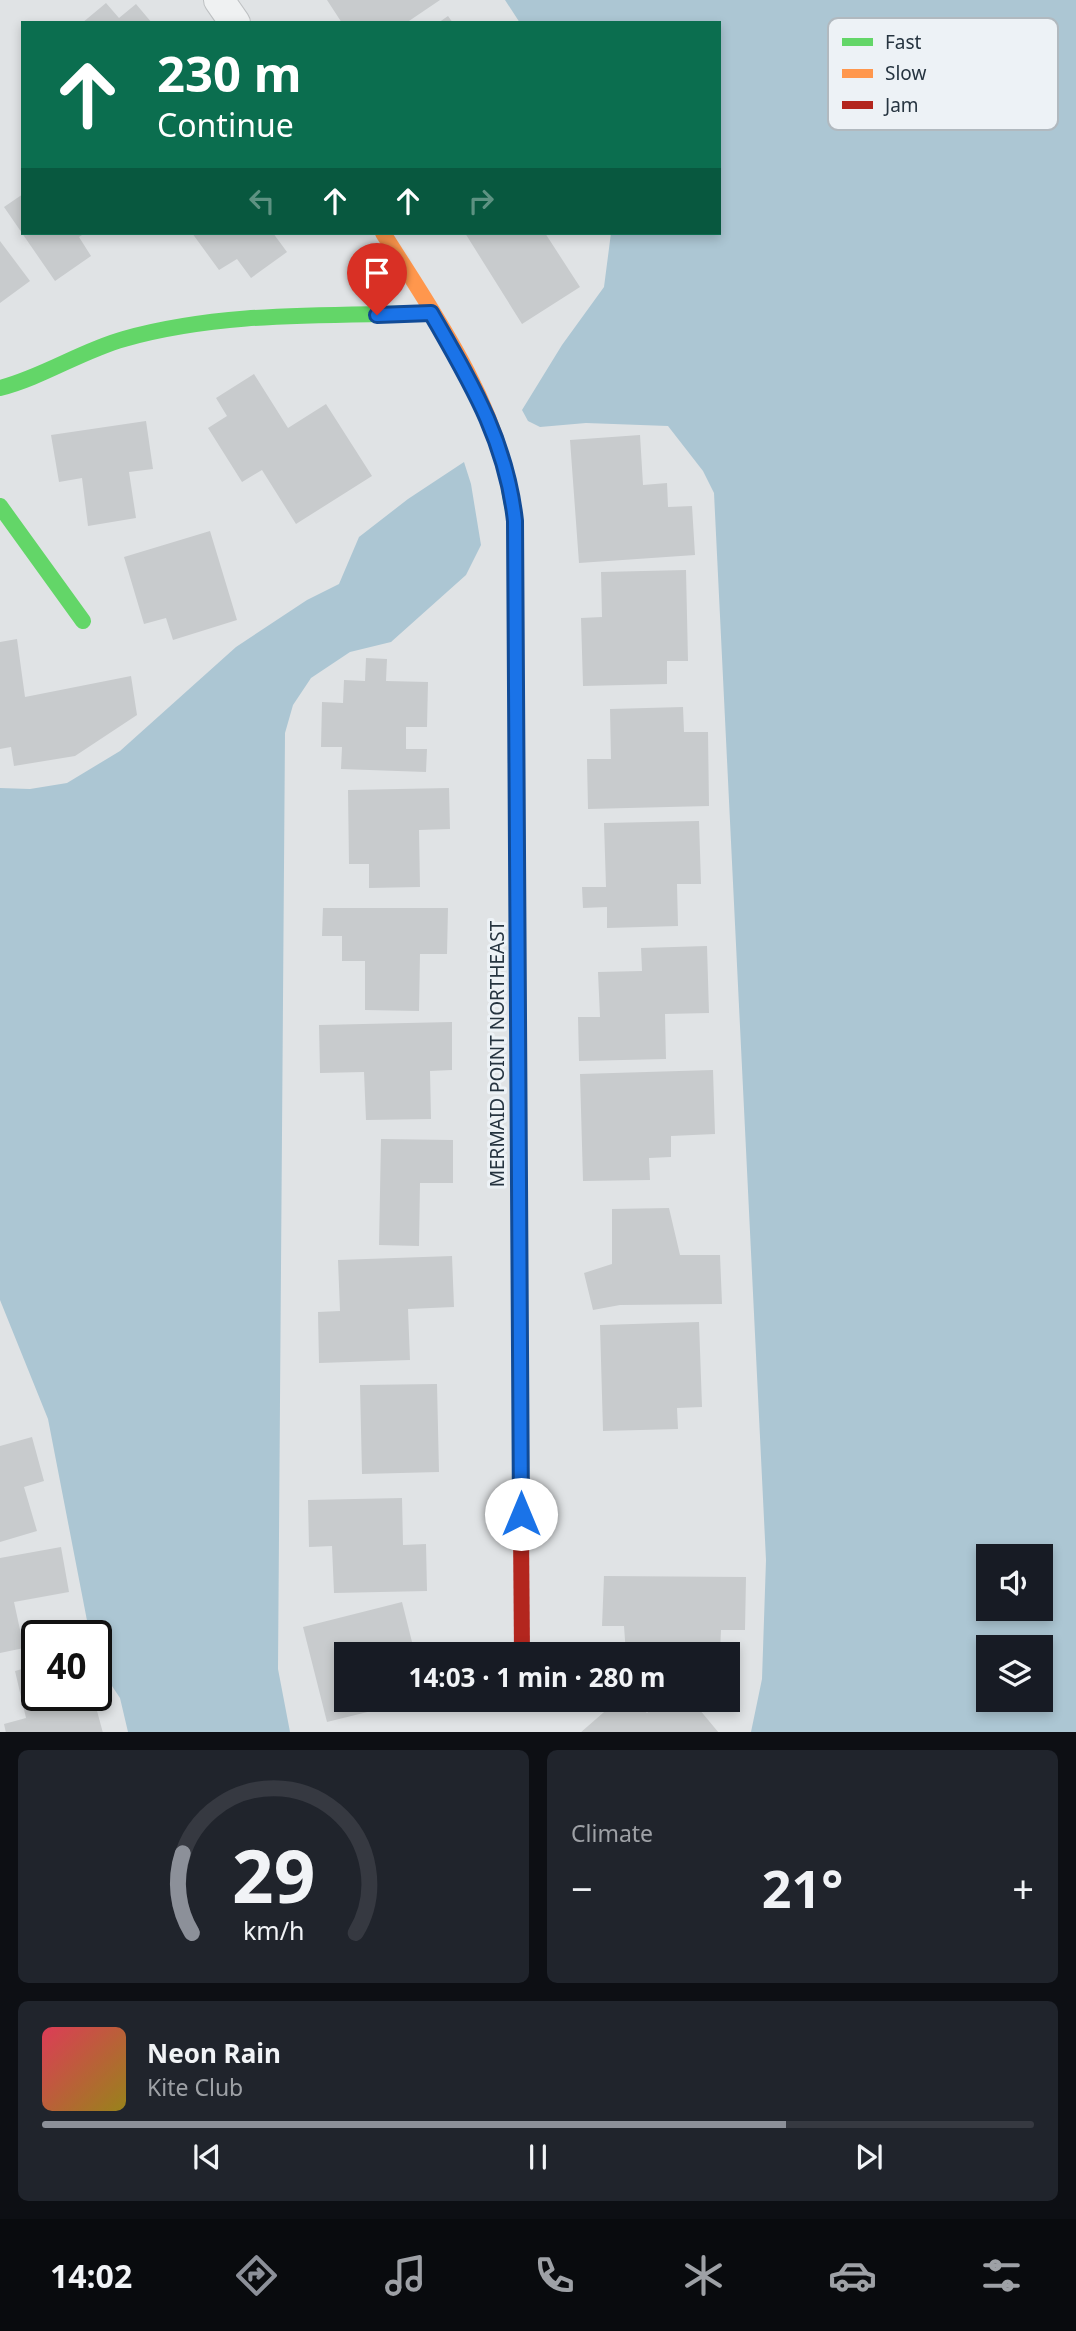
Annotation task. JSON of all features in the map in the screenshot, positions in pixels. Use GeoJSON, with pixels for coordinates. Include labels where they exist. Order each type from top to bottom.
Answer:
{"type":"FeatureCollection","features":[{"type":"Feature","properties":{"kind":"street"},"geometry":{"type":"LineString","coordinates":[[219,0],[234,21]]}},
{"type":"Feature","properties":{"kind":"street","name":"MERMAID POINT NORTHEAST"},"geometry":{"type":"LineString","coordinates":[[384,235],[474,390],[503,456],[515,521],[522,1642]]}},
{"type":"Feature","properties":{"kind":"street"},"geometry":{"type":"LineString","coordinates":[[0,388],[12,386],[83,351],[180,326],[253,318],[431,313]]}},
{"type":"Feature","properties":{"kind":"street"},"geometry":{"type":"LineString","coordinates":[[0,506],[83,621]]}},
{"type":"Feature","properties":{"kind":"water"},"geometry":{"type":"Polygon","coordinates":[[[505,0],[1076,0],[1076,1732],[751,1732],[762,1679],[766,1560],[714,493],[703,471],[668,426],[586,423],[540,427],[528,421],[522,410],[562,345],[604,287],[611,235],[721,235],[721,21],[519,21],[505,0]]]}},
{"type":"Feature","properties":{"kind":"water"},"geometry":{"type":"Polygon","coordinates":[[[464,462],[471,484],[481,545],[466,575],[391,642],[350,652],[311,678],[293,705],[285,733],[278,1669],[290,1732],[128,1732],[120,1698],[112,1686],[112,1620],[87,1620],[48,1419],[0,1300],[0,788],[30,789],[67,783],[120,751],[236,647],[307,600],[339,584],[359,537],[408,499],[464,462]]]}},
{"type":"Feature","properties":{"kind":"building"},"geometry":{"type":"Polygon","coordinates":[[[327,0],[440,0],[409,21],[341,21],[327,0]]]}},
{"type":"Feature","properties":{"kind":"building"},"geometry":{"type":"Polygon","coordinates":[[[106,3],[119,18],[136,4],[150,21],[84,21],[106,3]]]}},
{"type":"Feature","properties":{"kind":"building"},"geometry":{"type":"Polygon","coordinates":[[[21,195],[21,232],[4,207],[21,195]]]}},
{"type":"Feature","properties":{"kind":"building"},"geometry":{"type":"Polygon","coordinates":[[[23,235],[82,235],[79,237],[91,256],[55,281],[23,235]]]}},
{"type":"Feature","properties":{"kind":"building"},"geometry":{"type":"Polygon","coordinates":[[[193,235],[274,235],[287,252],[251,278],[237,259],[219,270],[193,235]]]}},
{"type":"Feature","properties":{"kind":"building"},"geometry":{"type":"Polygon","coordinates":[[[466,235],[546,235],[580,287],[522,324],[466,235]]]}},
{"type":"Feature","properties":{"kind":"building"},"geometry":{"type":"Polygon","coordinates":[[[0,241],[30,281],[0,303],[0,241]]]}},
{"type":"Feature","properties":{"kind":"building"},"geometry":{"type":"Polygon","coordinates":[[[254,374],[288,428],[326,404],[372,476],[296,524],[262,470],[242,482],[208,428],[227,416],[216,398],[254,374]]]}},
{"type":"Feature","properties":{"kind":"building"},"geometry":{"type":"Polygon","coordinates":[[[146,421],[153,469],[129,472],[136,518],[88,526],[82,478],[59,482],[51,435],[146,421]]]}},
{"type":"Feature","properties":{"kind":"building"},"geometry":{"type":"Polygon","coordinates":[[[640,435],[643,485],[667,483],[668,507],[692,506],[695,555],[579,563],[570,440],[640,435]]]}},
{"type":"Feature","properties":{"kind":"building"},"geometry":{"type":"Polygon","coordinates":[[[210,531],[237,620],[173,640],[166,618],[144,624],[124,557],[210,531]]]}},
{"type":"Feature","properties":{"kind":"building"},"geometry":{"type":"Polygon","coordinates":[[[686,570],[688,661],[667,661],[667,684],[583,686],[581,618],[602,617],[601,572],[686,570]]]}},
{"type":"Feature","properties":{"kind":"building"},"geometry":{"type":"Polygon","coordinates":[[[17,639],[25,697],[131,676],[137,715],[75,756],[14,766],[11,747],[0,749],[0,642],[17,639]]]}},
{"type":"Feature","properties":{"kind":"building"},"geometry":{"type":"Polygon","coordinates":[[[366,658],[387,659],[386,681],[428,682],[427,727],[406,727],[406,749],[427,749],[426,772],[341,769],[342,747],[321,747],[322,702],[343,703],[344,680],[365,681],[366,658]]]}},
{"type":"Feature","properties":{"kind":"building"},"geometry":{"type":"Polygon","coordinates":[[[683,707],[684,732],[708,732],[709,806],[588,809],[587,759],[611,759],[610,709],[683,707]]]}},
{"type":"Feature","properties":{"kind":"building"},"geometry":{"type":"Polygon","coordinates":[[[449,788],[450,829],[419,830],[420,887],[369,888],[369,864],[349,864],[348,790],[449,788]]]}},
{"type":"Feature","properties":{"kind":"building"},"geometry":{"type":"Polygon","coordinates":[[[699,821],[701,884],[677,884],[678,926],[607,928],[607,907],[583,908],[582,887],[606,887],[604,823],[699,821]]]}},
{"type":"Feature","properties":{"kind":"building"},"geometry":{"type":"Polygon","coordinates":[[[323,908],[448,908],[447,954],[420,954],[419,1011],[365,1010],[365,961],[342,961],[342,936],[322,936],[323,908]]]}},
{"type":"Feature","properties":{"kind":"building"},"geometry":{"type":"Polygon","coordinates":[[[707,946],[709,1013],[665,1014],[666,1059],[579,1061],[578,1017],[600,1017],[598,972],[642,971],[641,948],[707,946]]]}},
{"type":"Feature","properties":{"kind":"building"},"geometry":{"type":"Polygon","coordinates":[[[452,1022],[452,1070],[430,1071],[431,1119],[366,1120],[364,1072],[320,1073],[319,1025],[452,1022]]]}},
{"type":"Feature","properties":{"kind":"building"},"geometry":{"type":"Polygon","coordinates":[[[713,1070],[715,1134],[671,1136],[671,1157],[649,1158],[650,1180],[583,1181],[580,1074],[713,1070]]]}},
{"type":"Feature","properties":{"kind":"building"},"geometry":{"type":"Polygon","coordinates":[[[381,1139],[453,1140],[453,1183],[420,1183],[419,1246],[379,1245],[381,1139]]]}},
{"type":"Feature","properties":{"kind":"building"},"geometry":{"type":"Polygon","coordinates":[[[669,1208],[680,1255],[720,1255],[722,1304],[620,1305],[593,1310],[584,1273],[612,1264],[612,1209],[669,1208]]]}},
{"type":"Feature","properties":{"kind":"building"},"geometry":{"type":"Polygon","coordinates":[[[452,1256],[454,1307],[408,1309],[410,1360],[319,1363],[318,1312],[340,1311],[338,1260],[452,1256]]]}},
{"type":"Feature","properties":{"kind":"building"},"geometry":{"type":"Polygon","coordinates":[[[699,1322],[702,1407],[677,1408],[678,1429],[603,1431],[600,1325],[699,1322]]]}},
{"type":"Feature","properties":{"kind":"building"},"geometry":{"type":"Polygon","coordinates":[[[437,1384],[439,1472],[362,1474],[360,1385],[437,1384]]]}},
{"type":"Feature","properties":{"kind":"building"},"geometry":{"type":"Polygon","coordinates":[[[32,1437],[44,1481],[24,1487],[37,1531],[0,1542],[0,1446],[32,1437]]]}},
{"type":"Feature","properties":{"kind":"building"},"geometry":{"type":"Polygon","coordinates":[[[402,1498],[403,1545],[426,1544],[427,1591],[334,1593],[332,1546],[309,1547],[308,1500],[402,1498]]]}},
{"type":"Feature","properties":{"kind":"building"},"geometry":{"type":"Polygon","coordinates":[[[61,1547],[69,1592],[14,1602],[21,1634],[21,1649],[0,1653],[0,1558],[61,1547]]]}},
{"type":"Feature","properties":{"kind":"building"},"geometry":{"type":"Polygon","coordinates":[[[604,1576],[746,1577],[745,1630],[721,1630],[720,1642],[625,1642],[624,1626],[602,1626],[604,1576]]]}},
{"type":"Feature","properties":{"kind":"building"},"geometry":{"type":"Polygon","coordinates":[[[402,1602],[412,1642],[334,1642],[334,1712],[367,1712],[327,1722],[303,1627],[402,1602]]]}},
{"type":"Feature","properties":{"kind":"building"},"geometry":{"type":"Polygon","coordinates":[[[21,1669],[21,1697],[15,1671],[21,1669]]]}},
{"type":"Feature","properties":{"kind":"building"},"geometry":{"type":"Polygon","coordinates":[[[24,1711],[97,1711],[103,1732],[6,1732],[4,1724],[26,1718],[24,1711]]]}},
{"type":"Feature","properties":{"kind":"building"},"geometry":{"type":"Polygon","coordinates":[[[604,1712],[702,1712],[718,1732],[581,1732],[604,1712]]]}},
{"type":"Feature","properties":{"kind":"traffic: fast"},"geometry":{"type":"LineString","coordinates":[[0,388],[108,344],[161,330],[238,319],[431,313]]}},
{"type":"Feature","properties":{"kind":"traffic: fast"},"geometry":{"type":"LineString","coordinates":[[509,489],[515,521],[518,970]]}},
{"type":"Feature","properties":{"kind":"traffic: fast"},"geometry":{"type":"LineString","coordinates":[[0,506],[83,621]]}},
{"type":"Feature","properties":{"kind":"traffic: slow"},"geometry":{"type":"LineString","coordinates":[[384,235],[440,324],[475,388],[501,454],[509,489]]}},
{"type":"Feature","properties":{"kind":"traffic: slow"},"geometry":{"type":"LineString","coordinates":[[518,970],[521,1530]]}},
{"type":"Feature","properties":{"kind":"traffic: jam"},"geometry":{"type":"LineString","coordinates":[[521,1530],[522,1642]]}},
{"type":"Feature","properties":{"kind":"route"},"geometry":{"type":"LineString","coordinates":[[377,315],[431,313],[474,390],[503,456],[511,486],[515,521],[521,1514]]}}]}
